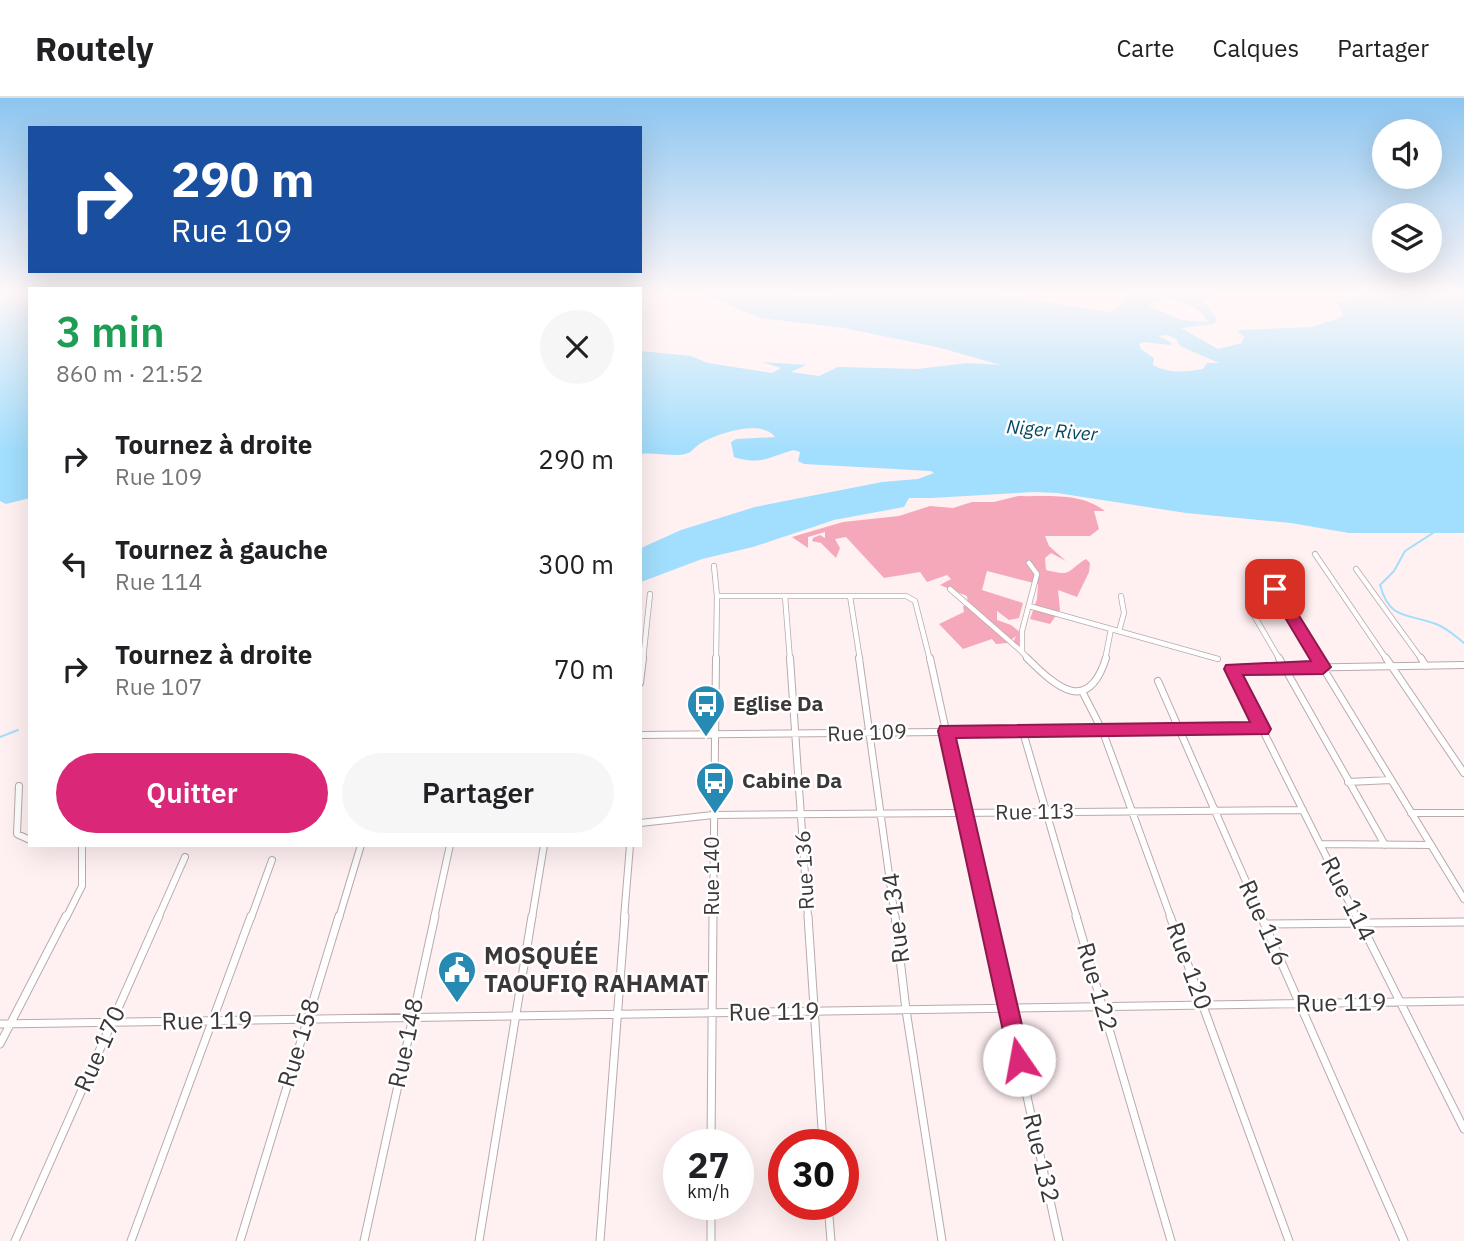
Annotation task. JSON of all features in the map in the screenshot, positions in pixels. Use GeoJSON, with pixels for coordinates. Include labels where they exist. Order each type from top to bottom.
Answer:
{"type":"FeatureCollection","features":[{"type":"Feature","properties":{"kind":"street"},"geometry":{"type":"LineString","coordinates":[[1315,554],[1464,773]]}},
{"type":"Feature","properties":{"kind":"street"},"geometry":{"type":"LineString","coordinates":[[1022,652],[1023,631],[1037,574],[1029,563]]}},
{"type":"Feature","properties":{"kind":"street","name":"Rue 140"},"geometry":{"type":"LineString","coordinates":[[711,1129],[717,596],[714,566]]}},
{"type":"Feature","properties":{"kind":"street"},"geometry":{"type":"LineString","coordinates":[[1263,569],[1464,899]]}},
{"type":"Feature","properties":{"kind":"street"},"geometry":{"type":"LineString","coordinates":[[1356,569],[1426,666]]}},
{"type":"Feature","properties":{"kind":"street"},"geometry":{"type":"LineString","coordinates":[[950,589],[1056,685],[1072,693],[1083,693],[1093,685],[1107,663],[1111,629]]}},
{"type":"Feature","properties":{"kind":"street"},"geometry":{"type":"LineString","coordinates":[[642,665],[650,594]]}},
{"type":"Feature","properties":{"kind":"street","name":"Rue 132"},"geometry":{"type":"LineString","coordinates":[[717,596],[906,596],[915,601],[1059,1241]]}},
{"type":"Feature","properties":{"kind":"street","name":"Rue 136"},"geometry":{"type":"LineString","coordinates":[[785,596],[803,814],[822,1129]]}},
{"type":"Feature","properties":{"kind":"street","name":"Rue 134"},"geometry":{"type":"LineString","coordinates":[[850,596],[883,814],[906,1010],[942,1241]]}},
{"type":"Feature","properties":{"kind":"street"},"geometry":{"type":"LineString","coordinates":[[1119,631],[1124,613],[1121,596]]}},
{"type":"Feature","properties":{"kind":"street"},"geometry":{"type":"LineString","coordinates":[[1029,606],[1218,659]]}},
{"type":"Feature","properties":{"kind":"street"},"geometry":{"type":"LineString","coordinates":[[1252,612],[1385,845]]}},
{"type":"Feature","properties":{"kind":"street"},"geometry":{"type":"LineString","coordinates":[[1232,669],[1461,665],[1464,672]]}},
{"type":"Feature","properties":{"kind":"street","name":"Rue 114"},"geometry":{"type":"LineString","coordinates":[[1232,669],[1464,1129]]}},
{"type":"Feature","properties":{"kind":"street","name":"Rue 116"},"geometry":{"type":"LineString","coordinates":[[1158,681],[1404,1241]]}},
{"type":"Feature","properties":{"kind":"street","name":"Rue 120"},"geometry":{"type":"LineString","coordinates":[[1083,693],[1103,732],[1289,1241]]}},
{"type":"Feature","properties":{"kind":"street","name":"Rue 109"},"geometry":{"type":"LineString","coordinates":[[642,734],[714,736],[1262,729]]}},
{"type":"Feature","properties":{"kind":"street","name":"Rue 122"},"geometry":{"type":"LineString","coordinates":[[1023,732],[1171,1241]]}},
{"type":"Feature","properties":{"kind":"street"},"geometry":{"type":"LineString","coordinates":[[1348,782],[1391,780]]}},
{"type":"Feature","properties":{"kind":"street"},"geometry":{"type":"LineString","coordinates":[[19,786],[17,834],[28,839]]}},
{"type":"Feature","properties":{"kind":"street","name":"Rue 113"},"geometry":{"type":"LineString","coordinates":[[642,823],[713,815],[1303,810]]}},
{"type":"Feature","properties":{"kind":"street"},"geometry":{"type":"LineString","coordinates":[[1412,813],[1464,813]]}},
{"type":"Feature","properties":{"kind":"street"},"geometry":{"type":"LineString","coordinates":[[1321,844],[1431,845]]}},
{"type":"Feature","properties":{"kind":"street"},"geometry":{"type":"LineString","coordinates":[[0,1044],[82,886],[82,847]]}},
{"type":"Feature","properties":{"kind":"street","name":"Rue 158"},"geometry":{"type":"LineString","coordinates":[[240,1241],[360,847]]}},
{"type":"Feature","properties":{"kind":"street","name":"Rue 148"},"geometry":{"type":"LineString","coordinates":[[364,1241],[450,847]]}},
{"type":"Feature","properties":{"kind":"street"},"geometry":{"type":"LineString","coordinates":[[479,1241],[544,847]]}},
{"type":"Feature","properties":{"kind":"street"},"geometry":{"type":"LineString","coordinates":[[600,1241],[630,847]]}},
{"type":"Feature","properties":{"kind":"street","name":"Rue 170"},"geometry":{"type":"LineString","coordinates":[[15,1241],[185,857]]}},
{"type":"Feature","properties":{"kind":"street"},"geometry":{"type":"LineString","coordinates":[[131,1241],[272,860]]}},
{"type":"Feature","properties":{"kind":"street"},"geometry":{"type":"LineString","coordinates":[[1265,924],[1464,922]]}},
{"type":"Feature","properties":{"kind":"street","name":"Rue 119"},"geometry":{"type":"LineString","coordinates":[[0,1024],[1464,1002]]}},
{"type":"Feature","properties":{"kind":"street"},"geometry":{"type":"LineString","coordinates":[[710,1241],[711,1220]]}},
{"type":"Feature","properties":{"kind":"street"},"geometry":{"type":"LineString","coordinates":[[829,1220],[831,1241]]}},
{"type":"Feature","properties":{"kind":"shaded area"},"geometry":{"type":"Polygon","coordinates":[[[1018,496],[1074,498],[1105,511],[1094,511],[1099,529],[1090,536],[1045,536],[1049,546],[1066,561],[1051,553],[1045,558],[1046,570],[1065,573],[1086,559],[1090,563],[1089,572],[1077,597],[1058,590],[1060,610],[1050,624],[1030,619],[1037,599],[1038,584],[987,571],[982,590],[1023,603],[1019,618],[1009,620],[997,611],[997,620],[1011,625],[1025,636],[1020,652],[1013,643],[1016,636],[1007,643],[996,644],[992,639],[963,649],[939,624],[964,612],[963,606],[968,605],[967,596],[940,585],[951,579],[947,575],[927,582],[920,572],[884,578],[846,537],[835,539],[840,548],[836,558],[821,543],[812,541],[820,535],[825,538],[825,532],[808,537],[808,548],[792,537],[843,522],[899,516],[930,506],[953,508],[972,502],[994,502],[1018,496]]]}},
{"type":"Feature","properties":{"kind":"water"},"geometry":{"type":"Polygon","coordinates":[[[0,345],[28,345],[28,498],[6,504],[0,501],[0,345]]]}},
{"type":"Feature","properties":{"kind":"water","name":"Niger River"},"geometry":{"type":"Polygon","coordinates":[[[929,345],[1140,345],[1154,358],[1153,365],[1165,370],[1183,371],[1203,369],[1207,363],[1219,363],[1180,345],[1212,345],[1218,349],[1233,345],[1464,345],[1464,533],[1349,533],[1291,523],[1186,513],[1057,493],[909,498],[904,507],[834,520],[753,547],[702,559],[642,582],[642,548],[681,530],[755,507],[882,482],[918,479],[934,473],[804,464],[798,461],[800,452],[794,450],[752,461],[734,457],[731,442],[736,439],[775,437],[761,429],[751,428],[719,435],[685,454],[642,454],[642,351],[691,356],[708,363],[772,373],[781,368],[762,362],[806,365],[791,372],[819,376],[838,367],[917,369],[967,363],[1001,365],[929,345]]]}},
{"type":"Feature","properties":{"kind":"waterway"},"geometry":{"type":"LineString","coordinates":[[1433,533],[1405,551],[1394,571],[1380,585],[1384,597],[1394,610],[1440,626],[1464,643]]}},
{"type":"Feature","properties":{"kind":"waterway"},"geometry":{"type":"LineString","coordinates":[[0,737],[18,730]]}},
{"type":"Feature","properties":{"kind":"place","name":"Eglise Da"},"geometry":{"type":"Point","coordinates":[706,738]}},
{"type":"Feature","properties":{"kind":"place","name":"Cabine Da"},"geometry":{"type":"Point","coordinates":[715,815]}},
{"type":"Feature","properties":{"kind":"place","name":"MOSQUÉE TAOUFIQ RAHAMAT"},"geometry":{"type":"Point","coordinates":[457,1004]}},
{"type":"Feature","properties":{"kind":"route"},"geometry":{"type":"LineString","coordinates":[[1019,1060],[946,731],[1262,729],[1232,669],[1323,667],[1275,589]]}}]}
